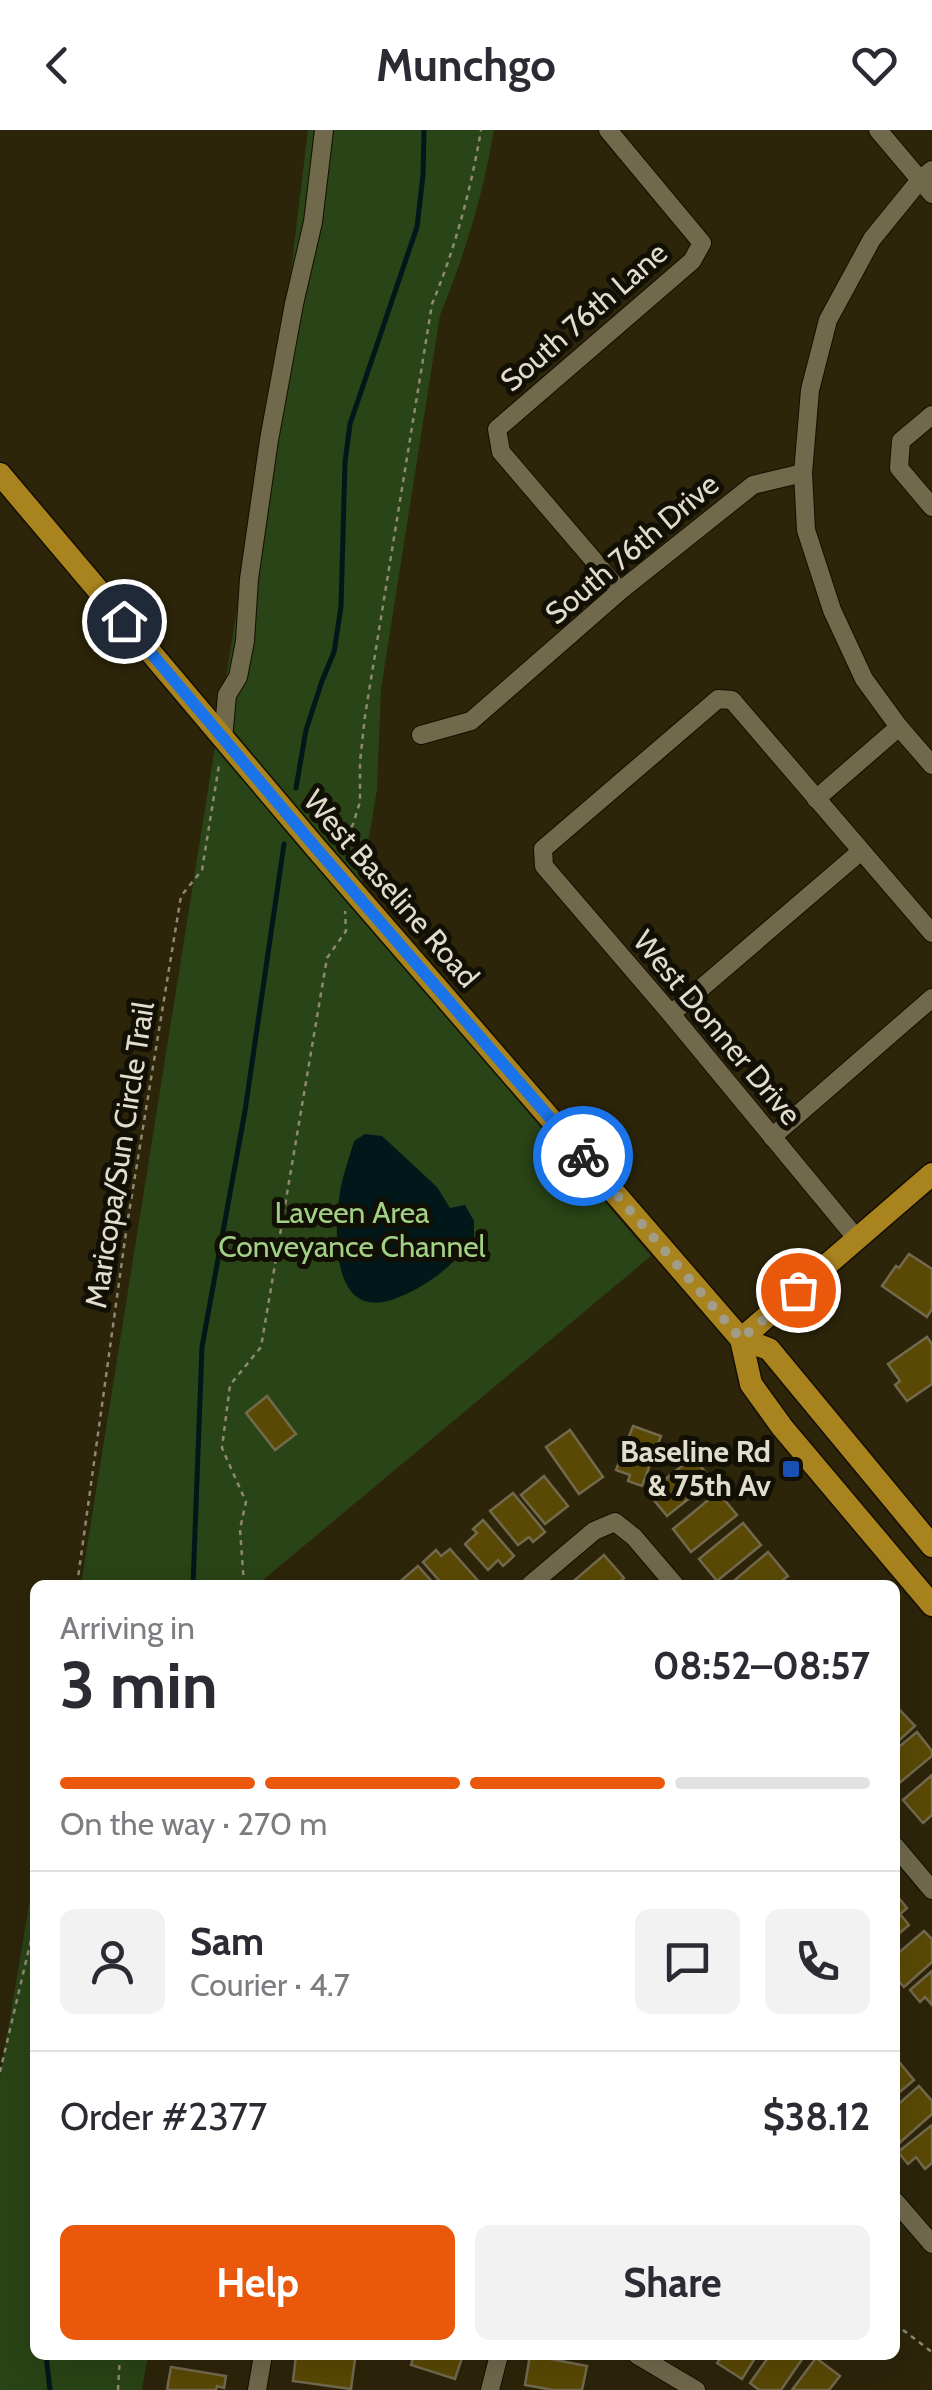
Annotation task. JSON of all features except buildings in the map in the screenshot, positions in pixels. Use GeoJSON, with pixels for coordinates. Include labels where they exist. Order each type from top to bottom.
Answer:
{"type":"FeatureCollection","features":[{"type":"Feature","properties":{"kind":"main road","name":"West Baseline Road"},"geometry":{"type":"LineString","coordinates":[[0,474],[316,848],[741,1339],[769,1350],[932,1546]]}},
{"type":"Feature","properties":{"kind":"main road"},"geometry":{"type":"LineString","coordinates":[[741,1339],[932,1174]]}},
{"type":"Feature","properties":{"kind":"main road","name":"West Baseline Road"},"geometry":{"type":"LineString","coordinates":[[741,1339],[750,1384],[782,1428],[932,1605]]}},
{"type":"Feature","properties":{"kind":"street"},"geometry":{"type":"LineString","coordinates":[[223,739],[227,695],[238,677],[245,641],[262,489],[285,350],[313,222],[324,130]]}},
{"type":"Feature","properties":{"kind":"street","name":"South 76th Lane"},"geometry":{"type":"LineString","coordinates":[[608,130],[702,242],[692,261],[497,429],[501,452],[620,591]]}},
{"type":"Feature","properties":{"kind":"street"},"geometry":{"type":"LineString","coordinates":[[878,130],[928,181],[872,239],[828,320],[810,390],[804,473],[806,530],[832,610],[864,679],[932,765]]}},
{"type":"Feature","properties":{"kind":"street"},"geometry":{"type":"LineString","coordinates":[[932,415],[901,441],[899,468],[932,507]]}},
{"type":"Feature","properties":{"kind":"street","name":"South 76th Drive"},"geometry":{"type":"LineString","coordinates":[[421,735],[471,721],[620,591],[753,485],[804,473]]}},
{"type":"Feature","properties":{"kind":"street","name":"West Donner Drive"},"geometry":{"type":"LineString","coordinates":[[816,799],[732,700],[718,700],[543,849],[544,866],[857,1239]]}},
{"type":"Feature","properties":{"kind":"street"},"geometry":{"type":"LineString","coordinates":[[899,727],[816,799],[932,932]]}},
{"type":"Feature","properties":{"kind":"street"},"geometry":{"type":"LineString","coordinates":[[672,1014],[860,852]]}},
{"type":"Feature","properties":{"kind":"street"},"geometry":{"type":"LineString","coordinates":[[772,1137],[932,998]]}},
{"type":"Feature","properties":{"kind":"street"},"geometry":{"type":"LineString","coordinates":[[536,1580],[594,1532],[615,1522],[634,1537],[671,1580]]}},
{"type":"Feature","properties":{"kind":"street"},"geometry":{"type":"LineString","coordinates":[[900,1852],[932,1890]]}},
{"type":"Feature","properties":{"kind":"street"},"geometry":{"type":"LineString","coordinates":[[900,2206],[932,2244]]}},
{"type":"Feature","properties":{"kind":"street"},"geometry":{"type":"LineString","coordinates":[[258,2390],[262,2360]]}},
{"type":"Feature","properties":{"kind":"street"},"geometry":{"type":"LineString","coordinates":[[490,2390],[498,2360]]}},
{"type":"Feature","properties":{"kind":"street"},"geometry":{"type":"LineString","coordinates":[[645,2360],[696,2390]]}},
{"type":"Feature","properties":{"kind":"path"},"geometry":{"type":"LineString","coordinates":[[342,876],[338,854],[360,802],[366,716],[432,304],[473,176],[481,130]]}},
{"type":"Feature","properties":{"kind":"path","name":"Maricopa/Sun Circle Trail"},"geometry":{"type":"LineString","coordinates":[[78,1580],[127,1225],[181,896],[202,870],[223,739]]}},
{"type":"Feature","properties":{"kind":"path"},"geometry":{"type":"LineString","coordinates":[[244,1580],[240,1529],[246,1502],[222,1448],[228,1396],[230,1385],[261,1347],[327,958],[346,931],[345,913]]}},
{"type":"Feature","properties":{"kind":"path"},"geometry":{"type":"LineString","coordinates":[[0,2072],[30,1945]]}},
{"type":"Feature","properties":{"kind":"path"},"geometry":{"type":"LineString","coordinates":[[900,2328],[932,2352]]}},
{"type":"Feature","properties":{"kind":"path"},"geometry":{"type":"LineString","coordinates":[[118,2390],[120,2360]]}},
{"type":"Feature","properties":{"kind":"green space","name":"Laveen Area Conveyance Channel"},"geometry":{"type":"Polygon","coordinates":[[[308,130],[494,130],[472,224],[440,315],[381,689],[377,789],[357,910],[651,1256],[263,1580],[82,1580],[291,271],[308,130]]]}},
{"type":"Feature","properties":{"kind":"green space"},"geometry":{"type":"Polygon","coordinates":[[[30,1899],[30,2360],[147,2360],[142,2390],[0,2390],[0,2077],[30,1899]]]}},
{"type":"Feature","properties":{"kind":"water"},"geometry":{"type":"Polygon","coordinates":[[[365,1134],[382,1136],[437,1187],[450,1208],[465,1205],[474,1221],[474,1240],[438,1275],[406,1294],[372,1303],[357,1297],[346,1284],[337,1245],[342,1180],[354,1141],[365,1134]]]}},
{"type":"Feature","properties":{"kind":"waterway"},"geometry":{"type":"LineString","coordinates":[[296,788],[306,730],[334,652],[341,607],[345,462],[350,424],[417,227],[424,130]]}},
{"type":"Feature","properties":{"kind":"waterway"},"geometry":{"type":"LineString","coordinates":[[193,1580],[202,1347],[245,1111],[284,844]]}},
{"type":"Feature","properties":{"kind":"waterway"},"geometry":{"type":"LineString","coordinates":[[47,2360],[50,2390]]}},
{"type":"Feature","properties":{"kind":"way so far"},"geometry":{"type":"LineString","coordinates":[[583,1156],[741,1339],[798,1290]]}},
{"type":"Feature","properties":{"kind":"place","name":"Baseline Rd & 75th Av"},"geometry":{"type":"Point","coordinates":[791,1469]}},
{"type":"Feature","properties":{"kind":"route"},"geometry":{"type":"LineString","coordinates":[[124,621],[583,1156]]}}]}
